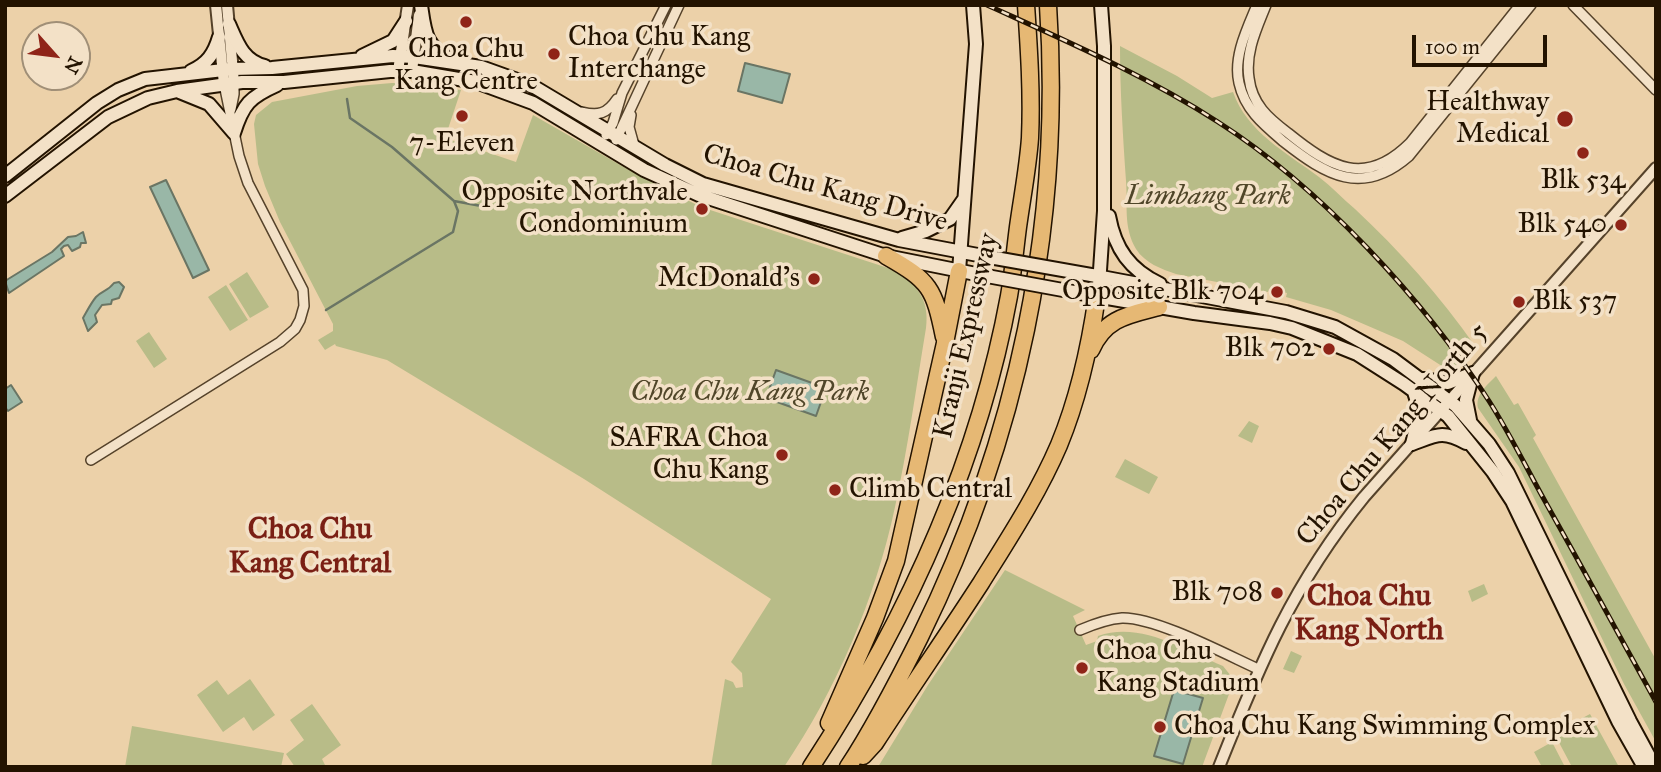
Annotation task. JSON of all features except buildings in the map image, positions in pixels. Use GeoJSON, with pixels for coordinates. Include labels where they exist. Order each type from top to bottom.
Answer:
{"type":"FeatureCollection","features":[{"type":"Feature","properties":{"kind":"highway","name":"Kranji Expressway"},"geometry":{"type":"LineString","coordinates":[[814,762],[884,643],[917,580],[963,468],[984,398],[1009,296],[1030,139],[1030,62],[1026,5]]}},
{"type":"Feature","properties":{"kind":"highway","name":"Kranji Expressway"},"geometry":{"type":"LineString","coordinates":[[848,767],[900,679],[942,593],[980,498],[1022,358],[1045,210],[1051,138],[1052,65],[1048,5]]}},
{"type":"Feature","properties":{"kind":"highway"},"geometry":{"type":"LineString","coordinates":[[886,256],[908,268],[928,285],[936,300],[945,343]]}},
{"type":"Feature","properties":{"kind":"highway"},"geometry":{"type":"LineString","coordinates":[[814,762],[896,561],[959,271]]}},
{"type":"Feature","properties":{"kind":"highway"},"geometry":{"type":"LineString","coordinates":[[1082,370],[1093,295]]}},
{"type":"Feature","properties":{"kind":"highway"},"geometry":{"type":"LineString","coordinates":[[854,767],[876,743],[1021,521],[1059,445],[1082,370],[1095,342],[1119,318],[1159,307]]}},
{"type":"Feature","properties":{"kind":"main road"},"geometry":{"type":"LineString","coordinates":[[421,5],[424,28],[430,44],[439,53],[458,63]]}},
{"type":"Feature","properties":{"kind":"main road"},"geometry":{"type":"LineString","coordinates":[[959,271],[976,44],[973,5]]}},
{"type":"Feature","properties":{"kind":"main road"},"geometry":{"type":"LineString","coordinates":[[1093,295],[1104,211],[1104,46],[1101,5]]}},
{"type":"Feature","properties":{"kind":"main road"},"geometry":{"type":"LineString","coordinates":[[356,60],[393,41],[406,20]]}},
{"type":"Feature","properties":{"kind":"main road"},"geometry":{"type":"LineString","coordinates":[[229,24],[245,55],[256,64],[272,68]]}},
{"type":"Feature","properties":{"kind":"main road"},"geometry":{"type":"LineString","coordinates":[[181,75],[199,67],[210,58],[219,37]]}},
{"type":"Feature","properties":{"kind":"main road","name":"Choa Chu Kang Drive"},"geometry":{"type":"LineString","coordinates":[[5,176],[97,103],[118,90],[145,79],[227,69],[414,57],[481,67],[531,85],[665,166],[703,184],[899,240],[1286,312],[1335,327],[1394,359],[1423,379],[1512,501],[1618,722],[1644,767]]}},
{"type":"Feature","properties":{"kind":"main road","name":"Choa Chu Kang Drive"},"geometry":{"type":"LineString","coordinates":[[5,196],[108,117],[148,98],[229,84],[412,71],[477,82],[533,103],[644,170],[699,195],[886,256],[1159,307],[1292,328],[1357,354],[1414,391],[1470,420],[1508,473],[1655,767]]}},
{"type":"Feature","properties":{"kind":"main road"},"geometry":{"type":"LineString","coordinates":[[234,133],[240,112],[250,100],[258,93],[284,82]]}},
{"type":"Feature","properties":{"kind":"main road"},"geometry":{"type":"LineString","coordinates":[[531,85],[536,93],[533,103]]}},
{"type":"Feature","properties":{"kind":"main road"},"geometry":{"type":"LineString","coordinates":[[177,91],[209,104],[234,133]]}},
{"type":"Feature","properties":{"kind":"main road"},"geometry":{"type":"LineString","coordinates":[[899,240],[950,219],[966,195]]}},
{"type":"Feature","properties":{"kind":"main road"},"geometry":{"type":"LineString","coordinates":[[1104,211],[1108,214],[1116,242],[1127,261],[1147,278],[1178,292]]}},
{"type":"Feature","properties":{"kind":"main road"},"geometry":{"type":"LineString","coordinates":[[1423,379],[1448,383],[1474,373]]}},
{"type":"Feature","properties":{"kind":"main road"},"geometry":{"type":"LineString","coordinates":[[1470,420],[1466,400],[1474,373]]}},
{"type":"Feature","properties":{"kind":"main road"},"geometry":{"type":"LineString","coordinates":[[1412,444],[1420,411],[1414,391]]}},
{"type":"Feature","properties":{"kind":"main road"},"geometry":{"type":"LineString","coordinates":[[1412,444],[1440,434],[1451,435],[1473,447]]}},
{"type":"Feature","properties":{"kind":"street"},"geometry":{"type":"LineString","coordinates":[[91,460],[280,342],[295,329],[300,320],[304,298],[301,283],[248,183],[234,133],[230,109],[234,94],[229,84],[215,5]]}},
{"type":"Feature","properties":{"kind":"street"},"geometry":{"type":"LineString","coordinates":[[227,5],[227,69]]}},
{"type":"Feature","properties":{"kind":"street"},"geometry":{"type":"LineString","coordinates":[[398,71],[408,5]]}},
{"type":"Feature","properties":{"kind":"street"},"geometry":{"type":"LineString","coordinates":[[412,71],[421,5]]}},
{"type":"Feature","properties":{"kind":"street"},"geometry":{"type":"LineString","coordinates":[[577,111],[597,115],[612,107],[666,5]]}},
{"type":"Feature","properties":{"kind":"street"},"geometry":{"type":"LineString","coordinates":[[605,148],[632,103],[679,5]]}},
{"type":"Feature","properties":{"kind":"street"},"geometry":{"type":"LineString","coordinates":[[1257,5],[1244,35],[1238,59],[1238,80],[1244,101],[1256,117],[1310,162],[1334,174],[1361,179],[1385,173],[1409,156],[1531,5]]}},
{"type":"Feature","properties":{"kind":"street"},"geometry":{"type":"LineString","coordinates":[[1266,5],[1248,60],[1253,97],[1263,111],[1315,155],[1336,165],[1360,169],[1390,159],[1410,143],[1520,5]]}},
{"type":"Feature","properties":{"kind":"street"},"geometry":{"type":"LineString","coordinates":[[1573,5],[1656,90]]}},
{"type":"Feature","properties":{"kind":"street"},"geometry":{"type":"LineString","coordinates":[[613,134],[621,93]]}},
{"type":"Feature","properties":{"kind":"street"},"geometry":{"type":"LineString","coordinates":[[632,103],[629,127],[630,137],[636,148]]}},
{"type":"Feature","properties":{"kind":"street","name":"Choa Chu Kang North 5"},"geometry":{"type":"LineString","coordinates":[[1219,767],[1258,669],[1299,587],[1331,539],[1364,497],[1656,168]]}},
{"type":"Feature","properties":{"kind":"street"},"geometry":{"type":"LineString","coordinates":[[1080,629],[1113,619],[1137,619],[1164,627],[1258,669]]}},
{"type":"Feature","properties":{"kind":"green space","name":"Limbang Park"},"geometry":{"type":"Polygon","coordinates":[[[1120,46],[1212,98],[1233,92],[1239,106],[1258,130],[1324,181],[1355,209],[1434,292],[1475,346],[1463,361],[1448,370],[1403,341],[1331,310],[1286,297],[1287,293],[1269,289],[1268,292],[1176,274],[1159,268],[1144,258],[1132,241],[1128,224],[1120,46]]]}},
{"type":"Feature","properties":{"kind":"green space","name":"Choa Chu Kang Park"},"geometry":{"type":"Polygon","coordinates":[[[413,83],[461,90],[445,138],[516,162],[533,115],[636,174],[701,207],[891,269],[908,280],[919,292],[926,308],[926,328],[904,463],[887,542],[865,609],[837,675],[784,767],[711,767],[725,679],[733,682],[736,688],[743,687],[742,673],[731,662],[771,599],[584,479],[387,360],[335,344],[325,350],[318,340],[333,331],[333,324],[280,222],[265,186],[258,164],[254,124],[256,115],[272,102],[357,86],[413,83]]]}},
{"type":"Feature","properties":{"kind":"green space"},"geometry":{"type":"Polygon","coordinates":[[[247,272],[269,307],[250,318],[229,284],[247,272]]]}},
{"type":"Feature","properties":{"kind":"green space"},"geometry":{"type":"Polygon","coordinates":[[[226,285],[248,320],[230,331],[208,297],[226,285]]]}},
{"type":"Feature","properties":{"kind":"green space"},"geometry":{"type":"Polygon","coordinates":[[[149,332],[167,359],[154,368],[136,341],[149,332]]]}},
{"type":"Feature","properties":{"kind":"green space"},"geometry":{"type":"Polygon","coordinates":[[[1496,376],[1514,405],[1518,403],[1536,435],[1533,438],[1656,660],[1656,742],[1624,684],[1519,467],[1478,408],[1480,395],[1496,376]]]}},
{"type":"Feature","properties":{"kind":"green space"},"geometry":{"type":"Polygon","coordinates":[[[1249,421],[1259,426],[1252,443],[1238,436],[1249,421]]]}},
{"type":"Feature","properties":{"kind":"green space"},"geometry":{"type":"Polygon","coordinates":[[[1125,459],[1158,477],[1149,494],[1115,477],[1125,459]]]}},
{"type":"Feature","properties":{"kind":"green space","name":"Choa Chu Kang Stadium"},"geometry":{"type":"Polygon","coordinates":[[[1005,570],[1085,610],[1073,616],[1086,645],[1097,641],[1098,636],[1130,632],[1162,639],[1223,666],[1231,676],[1232,686],[1202,767],[878,767],[928,685],[1005,570]]]}},
{"type":"Feature","properties":{"kind":"green space"},"geometry":{"type":"Polygon","coordinates":[[[1484,584],[1488,594],[1472,602],[1468,591],[1484,584]]]}},
{"type":"Feature","properties":{"kind":"green space"},"geometry":{"type":"Polygon","coordinates":[[[1291,651],[1302,656],[1294,673],[1283,669],[1291,651]]]}},
{"type":"Feature","properties":{"kind":"green space"},"geometry":{"type":"Polygon","coordinates":[[[250,679],[275,715],[253,731],[244,717],[223,732],[197,695],[217,680],[228,695],[250,679]]]}},
{"type":"Feature","properties":{"kind":"green space"},"geometry":{"type":"Polygon","coordinates":[[[312,704],[341,745],[322,759],[326,767],[295,767],[286,754],[304,740],[290,720],[312,704]]]}},
{"type":"Feature","properties":{"kind":"green space"},"geometry":{"type":"Polygon","coordinates":[[[1590,714],[1619,767],[1572,767],[1554,733],[1590,714]]]}},
{"type":"Feature","properties":{"kind":"green space"},"geometry":{"type":"Polygon","coordinates":[[[132,726],[284,753],[281,767],[125,767],[132,726]]]}},
{"type":"Feature","properties":{"kind":"green space"},"geometry":{"type":"Polygon","coordinates":[[[1552,742],[1565,767],[1542,767],[1534,752],[1552,742]]]}},
{"type":"Feature","properties":{"kind":"shaded area"},"geometry":{"type":"Polygon","coordinates":[[[745,63],[790,74],[782,103],[738,91],[745,63]]]}},
{"type":"Feature","properties":{"kind":"shaded area"},"geometry":{"type":"Polygon","coordinates":[[[166,180],[209,270],[193,278],[150,187],[166,180]]]}},
{"type":"Feature","properties":{"kind":"shaded area"},"geometry":{"type":"Polygon","coordinates":[[[83,232],[86,243],[81,243],[80,247],[72,251],[68,245],[64,246],[61,249],[64,256],[9,293],[5,281],[52,252],[68,237],[83,232]]]}},
{"type":"Feature","properties":{"kind":"shaded area"},"geometry":{"type":"Polygon","coordinates":[[[119,282],[124,287],[119,298],[112,300],[111,304],[102,305],[95,315],[97,322],[88,331],[83,318],[91,304],[98,295],[119,282]]]}},
{"type":"Feature","properties":{"kind":"shaded area"},"geometry":{"type":"Polygon","coordinates":[[[776,370],[826,388],[816,416],[766,398],[776,370]]]}},
{"type":"Feature","properties":{"kind":"shaded area"},"geometry":{"type":"Polygon","coordinates":[[[11,385],[22,402],[8,411],[5,407],[5,389],[11,385]]]}},
{"type":"Feature","properties":{"kind":"shaded area"},"geometry":{"type":"Polygon","coordinates":[[[1174,690],[1203,698],[1183,764],[1154,756],[1174,690]]]}},
{"type":"Feature","properties":{"kind":"waterway"},"geometry":{"type":"LineString","coordinates":[[326,310],[453,232],[458,211],[454,201],[392,147],[350,118],[347,99]]}},
{"type":"Feature","properties":{"kind":"waterway"},"geometry":{"type":"LineString","coordinates":[[454,201],[492,208]]}},
{"type":"Feature","properties":{"kind":"railway"},"geometry":{"type":"LineString","coordinates":[[987,5],[1134,74],[1218,122],[1294,179],[1367,248],[1434,324],[1489,401],[1656,702]]}},
{"type":"Feature","properties":{"kind":"place","name":"Choa Chu Kang Centre"},"geometry":{"type":"Point","coordinates":[466,22]}},
{"type":"Feature","properties":{"kind":"place","name":"Choa Chu Kang Interchange"},"geometry":{"type":"Point","coordinates":[554,54]}},
{"type":"Feature","properties":{"kind":"place","name":"7-Eleven"},"geometry":{"type":"Point","coordinates":[462,116]}},
{"type":"Feature","properties":{"kind":"place","name":"Healthway Medical"},"geometry":{"type":"Point","coordinates":[1565,119]}},
{"type":"Feature","properties":{"kind":"place","name":"Blk 534"},"geometry":{"type":"Point","coordinates":[1583,153]}},
{"type":"Feature","properties":{"kind":"place","name":"Opposite Northvale Condominium"},"geometry":{"type":"Point","coordinates":[702,209]}},
{"type":"Feature","properties":{"kind":"place","name":"Blk 540"},"geometry":{"type":"Point","coordinates":[1621,225]}},
{"type":"Feature","properties":{"kind":"place","name":"McDonald's"},"geometry":{"type":"Point","coordinates":[814,279]}},
{"type":"Feature","properties":{"kind":"place","name":"Opposite Blk 704"},"geometry":{"type":"Point","coordinates":[1277,292]}},
{"type":"Feature","properties":{"kind":"place","name":"Blk 537"},"geometry":{"type":"Point","coordinates":[1519,302]}},
{"type":"Feature","properties":{"kind":"place","name":"Blk 702"},"geometry":{"type":"Point","coordinates":[1329,349]}},
{"type":"Feature","properties":{"kind":"place","name":"SAFRA Choa Chu Kang"},"geometry":{"type":"Point","coordinates":[782,455]}},
{"type":"Feature","properties":{"kind":"place","name":"Climb Central"},"geometry":{"type":"Point","coordinates":[835,490]}},
{"type":"Feature","properties":{"kind":"place","name":"Blk 708"},"geometry":{"type":"Point","coordinates":[1277,593]}},
{"type":"Feature","properties":{"kind":"place","name":"Choa Chu Kang Stadium"},"geometry":{"type":"Point","coordinates":[1082,668]}},
{"type":"Feature","properties":{"kind":"place","name":"Choa Chu Kang Swimming Complex"},"geometry":{"type":"Point","coordinates":[1160,727]}},
{"type":"Feature","properties":{"kind":"district","name":"Choa Chu Kang Central"},"geometry":{"type":"Point","coordinates":[310,548]}},
{"type":"Feature","properties":{"kind":"district","name":"Choa Chu Kang North"},"geometry":{"type":"Point","coordinates":[1369,615]}}]}
